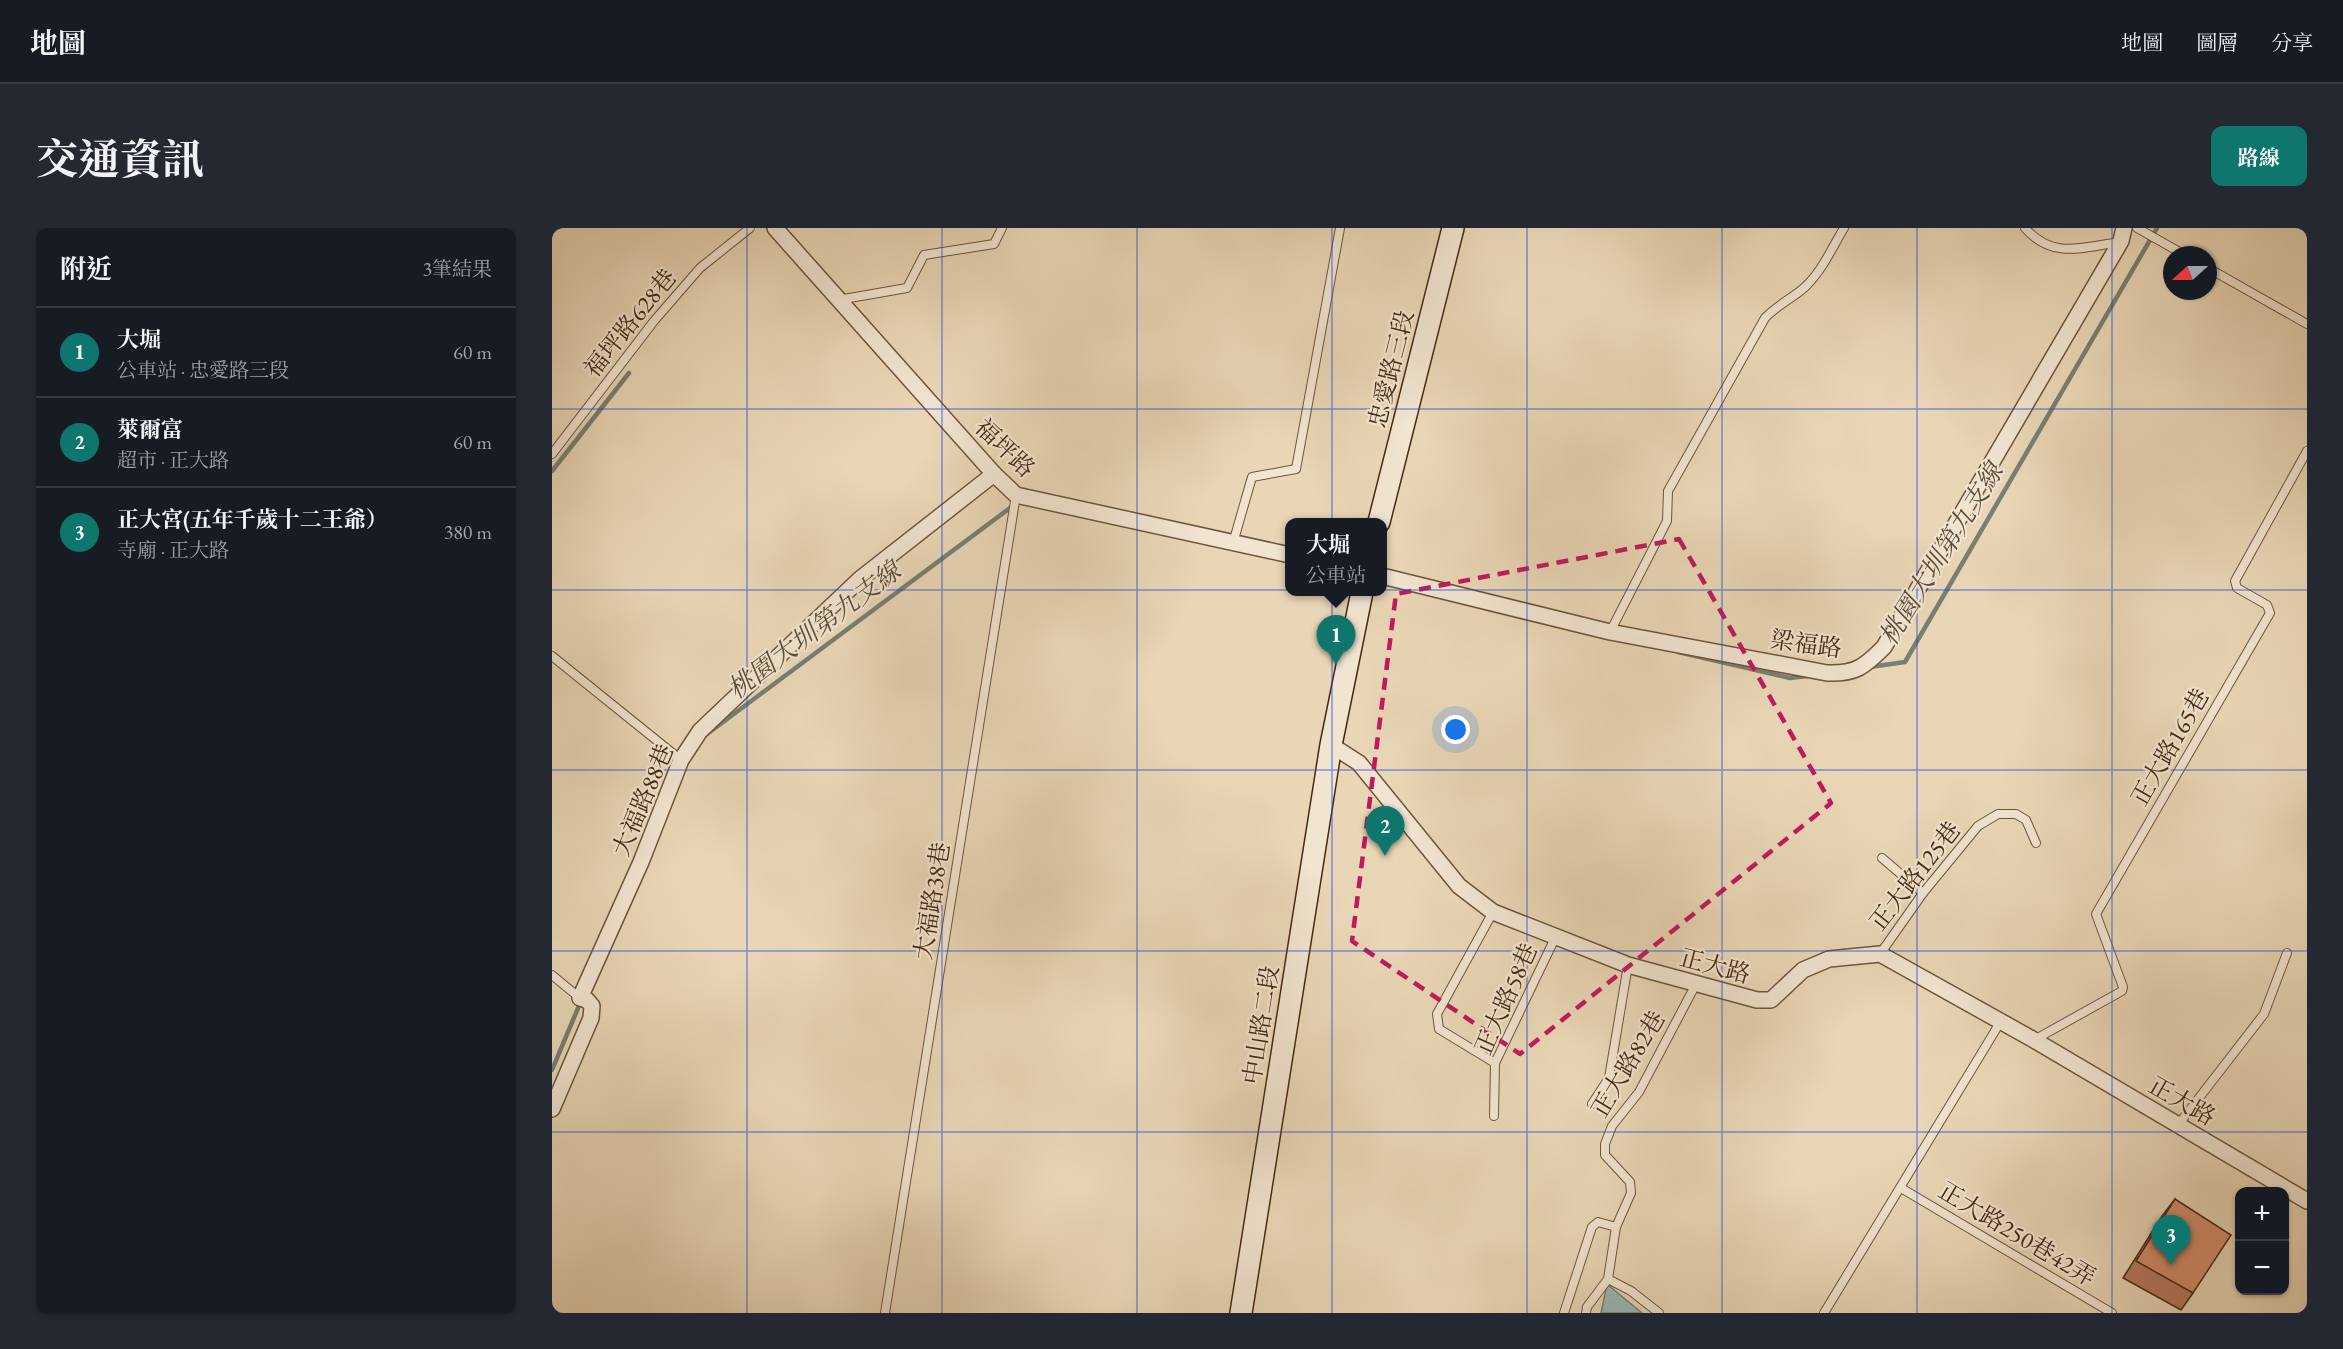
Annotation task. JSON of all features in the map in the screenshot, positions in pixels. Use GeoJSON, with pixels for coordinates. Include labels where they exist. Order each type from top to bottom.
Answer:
{"type":"FeatureCollection","features":[{"type":"Feature","properties":{"kind":"main road","name":"忠愛路三段"},"geometry":{"type":"LineString","coordinates":[[1380,518],[1453,228]]}},
{"type":"Feature","properties":{"kind":"main road"},"geometry":{"type":"LineString","coordinates":[[1331,745],[1361,596]]}},
{"type":"Feature","properties":{"kind":"main road","name":"中山路二段"},"geometry":{"type":"LineString","coordinates":[[1241,1313],[1331,745]]}},
{"type":"Feature","properties":{"kind":"street","name":"福坪路"},"geometry":{"type":"LineString","coordinates":[[775,228],[837,301],[994,474],[1017,495],[1285,554]]}},
{"type":"Feature","properties":{"kind":"street","name":"梁福路"},"geometry":{"type":"LineString","coordinates":[[1387,577],[1610,632],[1827,673],[1847,674],[1865,666],[1884,647],[2122,235]]}},
{"type":"Feature","properties":{"kind":"street","name":"大福路88巷"},"geometry":{"type":"LineString","coordinates":[[580,998],[641,862],[681,760],[700,731],[860,579],[994,474]]}},
{"type":"Feature","properties":{"kind":"street","name":"正大路"},"geometry":{"type":"LineString","coordinates":[[1331,745],[1359,763],[1459,886],[1492,912],[1628,965],[1757,1000],[1771,1000],[1803,970],[1829,959],[1880,954],[2034,1040],[2307,1201]]}},
{"type":"Feature","properties":{"kind":"street"},"geometry":{"type":"LineString","coordinates":[[552,1109],[591,1018],[592,1006],[587,1000],[580,998]]}},
{"type":"Feature","properties":{"kind":"lane","name":"福坪路628巷"},"geometry":{"type":"LineString","coordinates":[[552,454],[654,321],[693,277],[750,228]]}},
{"type":"Feature","properties":{"kind":"lane"},"geometry":{"type":"LineString","coordinates":[[837,301],[907,288],[924,255],[994,244],[1002,228]]}},
{"type":"Feature","properties":{"kind":"lane"},"geometry":{"type":"LineString","coordinates":[[1233,543],[1252,477],[1296,469],[1340,228]]}},
{"type":"Feature","properties":{"kind":"lane"},"geometry":{"type":"LineString","coordinates":[[1610,632],[1667,521],[1668,491],[1765,318],[1804,287],[1819,270],[1844,228]]}},
{"type":"Feature","properties":{"kind":"lane"},"geometry":{"type":"LineString","coordinates":[[2025,228],[2034,238],[2058,250],[2122,235]]}},
{"type":"Feature","properties":{"kind":"lane"},"geometry":{"type":"LineString","coordinates":[[2137,228],[2169,246]]}},
{"type":"Feature","properties":{"kind":"lane"},"geometry":{"type":"LineString","coordinates":[[2217,273],[2307,324]]}},
{"type":"Feature","properties":{"kind":"lane","name":"正大路165巷"},"geometry":{"type":"LineString","coordinates":[[2034,1040],[2122,991],[2123,987],[2096,914],[2270,613],[2267,605],[2237,588],[2235,581],[2307,451]]}},
{"type":"Feature","properties":{"kind":"lane","name":"大福路38巷"},"geometry":{"type":"LineString","coordinates":[[885,1313],[1017,495]]}},
{"type":"Feature","properties":{"kind":"lane"},"geometry":{"type":"LineString","coordinates":[[552,656],[681,760]]}},
{"type":"Feature","properties":{"kind":"lane","name":"正大路125巷"},"geometry":{"type":"LineString","coordinates":[[1880,954],[1923,893],[1978,826],[1998,814],[2016,814],[2025,820],[2036,843]]}},
{"type":"Feature","properties":{"kind":"lane"},"geometry":{"type":"LineString","coordinates":[[1882,858],[1923,893]]}},
{"type":"Feature","properties":{"kind":"lane"},"geometry":{"type":"LineString","coordinates":[[1492,912],[1437,1014],[1438,1029],[1496,1063]]}},
{"type":"Feature","properties":{"kind":"lane","name":"正大路58巷"},"geometry":{"type":"LineString","coordinates":[[1494,1116],[1496,1063],[1556,936]]}},
{"type":"Feature","properties":{"kind":"lane"},"geometry":{"type":"LineString","coordinates":[[2178,1125],[2264,1014],[2288,953]]}},
{"type":"Feature","properties":{"kind":"lane"},"geometry":{"type":"LineString","coordinates":[[1592,1104],[1609,1078],[1628,965]]}},
{"type":"Feature","properties":{"kind":"lane"},"geometry":{"type":"LineString","coordinates":[[552,975],[580,998]]}},
{"type":"Feature","properties":{"kind":"lane","name":"正大路82巷"},"geometry":{"type":"LineString","coordinates":[[1608,1279],[1616,1227],[1631,1193],[1629,1182],[1605,1155],[1605,1144],[1612,1126],[1639,1092],[1696,984]]}},
{"type":"Feature","properties":{"kind":"lane"},"geometry":{"type":"LineString","coordinates":[[1824,1313],[2001,1021]]}},
{"type":"Feature","properties":{"kind":"lane","name":"正大路250巷42弄"},"geometry":{"type":"LineString","coordinates":[[1901,1188],[2112,1313]]}},
{"type":"Feature","properties":{"kind":"lane"},"geometry":{"type":"LineString","coordinates":[[1564,1313],[1592,1227],[1598,1222],[1616,1227]]}},
{"type":"Feature","properties":{"kind":"lane"},"geometry":{"type":"LineString","coordinates":[[1586,1313],[1587,1307],[1608,1279],[1631,1291],[1659,1313]]}},
{"type":"Feature","properties":{"kind":"highlighted area"},"geometry":{"type":"Polygon","coordinates":[[[1679,539],[1831,803],[1520,1054],[1352,941],[1396,594],[1679,539]]]}},
{"type":"Feature","properties":{"kind":"water"},"geometry":{"type":"Polygon","coordinates":[[[1607,1284],[1642,1313],[1601,1313],[1607,1284]]]}},
{"type":"Feature","properties":{"kind":"building"},"geometry":{"type":"Polygon","coordinates":[[[2175,1199],[2231,1235],[2193,1293],[2136,1261],[2175,1199]]]}},
{"type":"Feature","properties":{"kind":"waterway","name":"桃園大圳第九支線"},"geometry":{"type":"LineString","coordinates":[[1870,667],[1905,662],[2157,228]]}},
{"type":"Feature","properties":{"kind":"waterway"},"geometry":{"type":"LineString","coordinates":[[552,471],[629,373]]}},
{"type":"Feature","properties":{"kind":"waterway","name":"桃園大圳第九支線"},"geometry":{"type":"LineString","coordinates":[[703,737],[1014,505]]}},
{"type":"Feature","properties":{"kind":"waterway","name":"桃園大圳第九支線"},"geometry":{"type":"LineString","coordinates":[[1678,652],[1790,678],[1808,676]]}},
{"type":"Feature","properties":{"kind":"waterway","name":"桃園大圳第九支線"},"geometry":{"type":"LineString","coordinates":[[552,1070],[581,1001]]}},
{"type":"Feature","properties":{"kind":"place","name":"大堀"},"geometry":{"type":"Point","coordinates":[1336,665]}},
{"type":"Feature","properties":{"kind":"place","name":"萊爾富"},"geometry":{"type":"Point","coordinates":[1385,856]}},
{"type":"Feature","properties":{"kind":"place","name":"正大宮(五年千歲十二王爺）"},"geometry":{"type":"Point","coordinates":[2171,1265]}}]}
